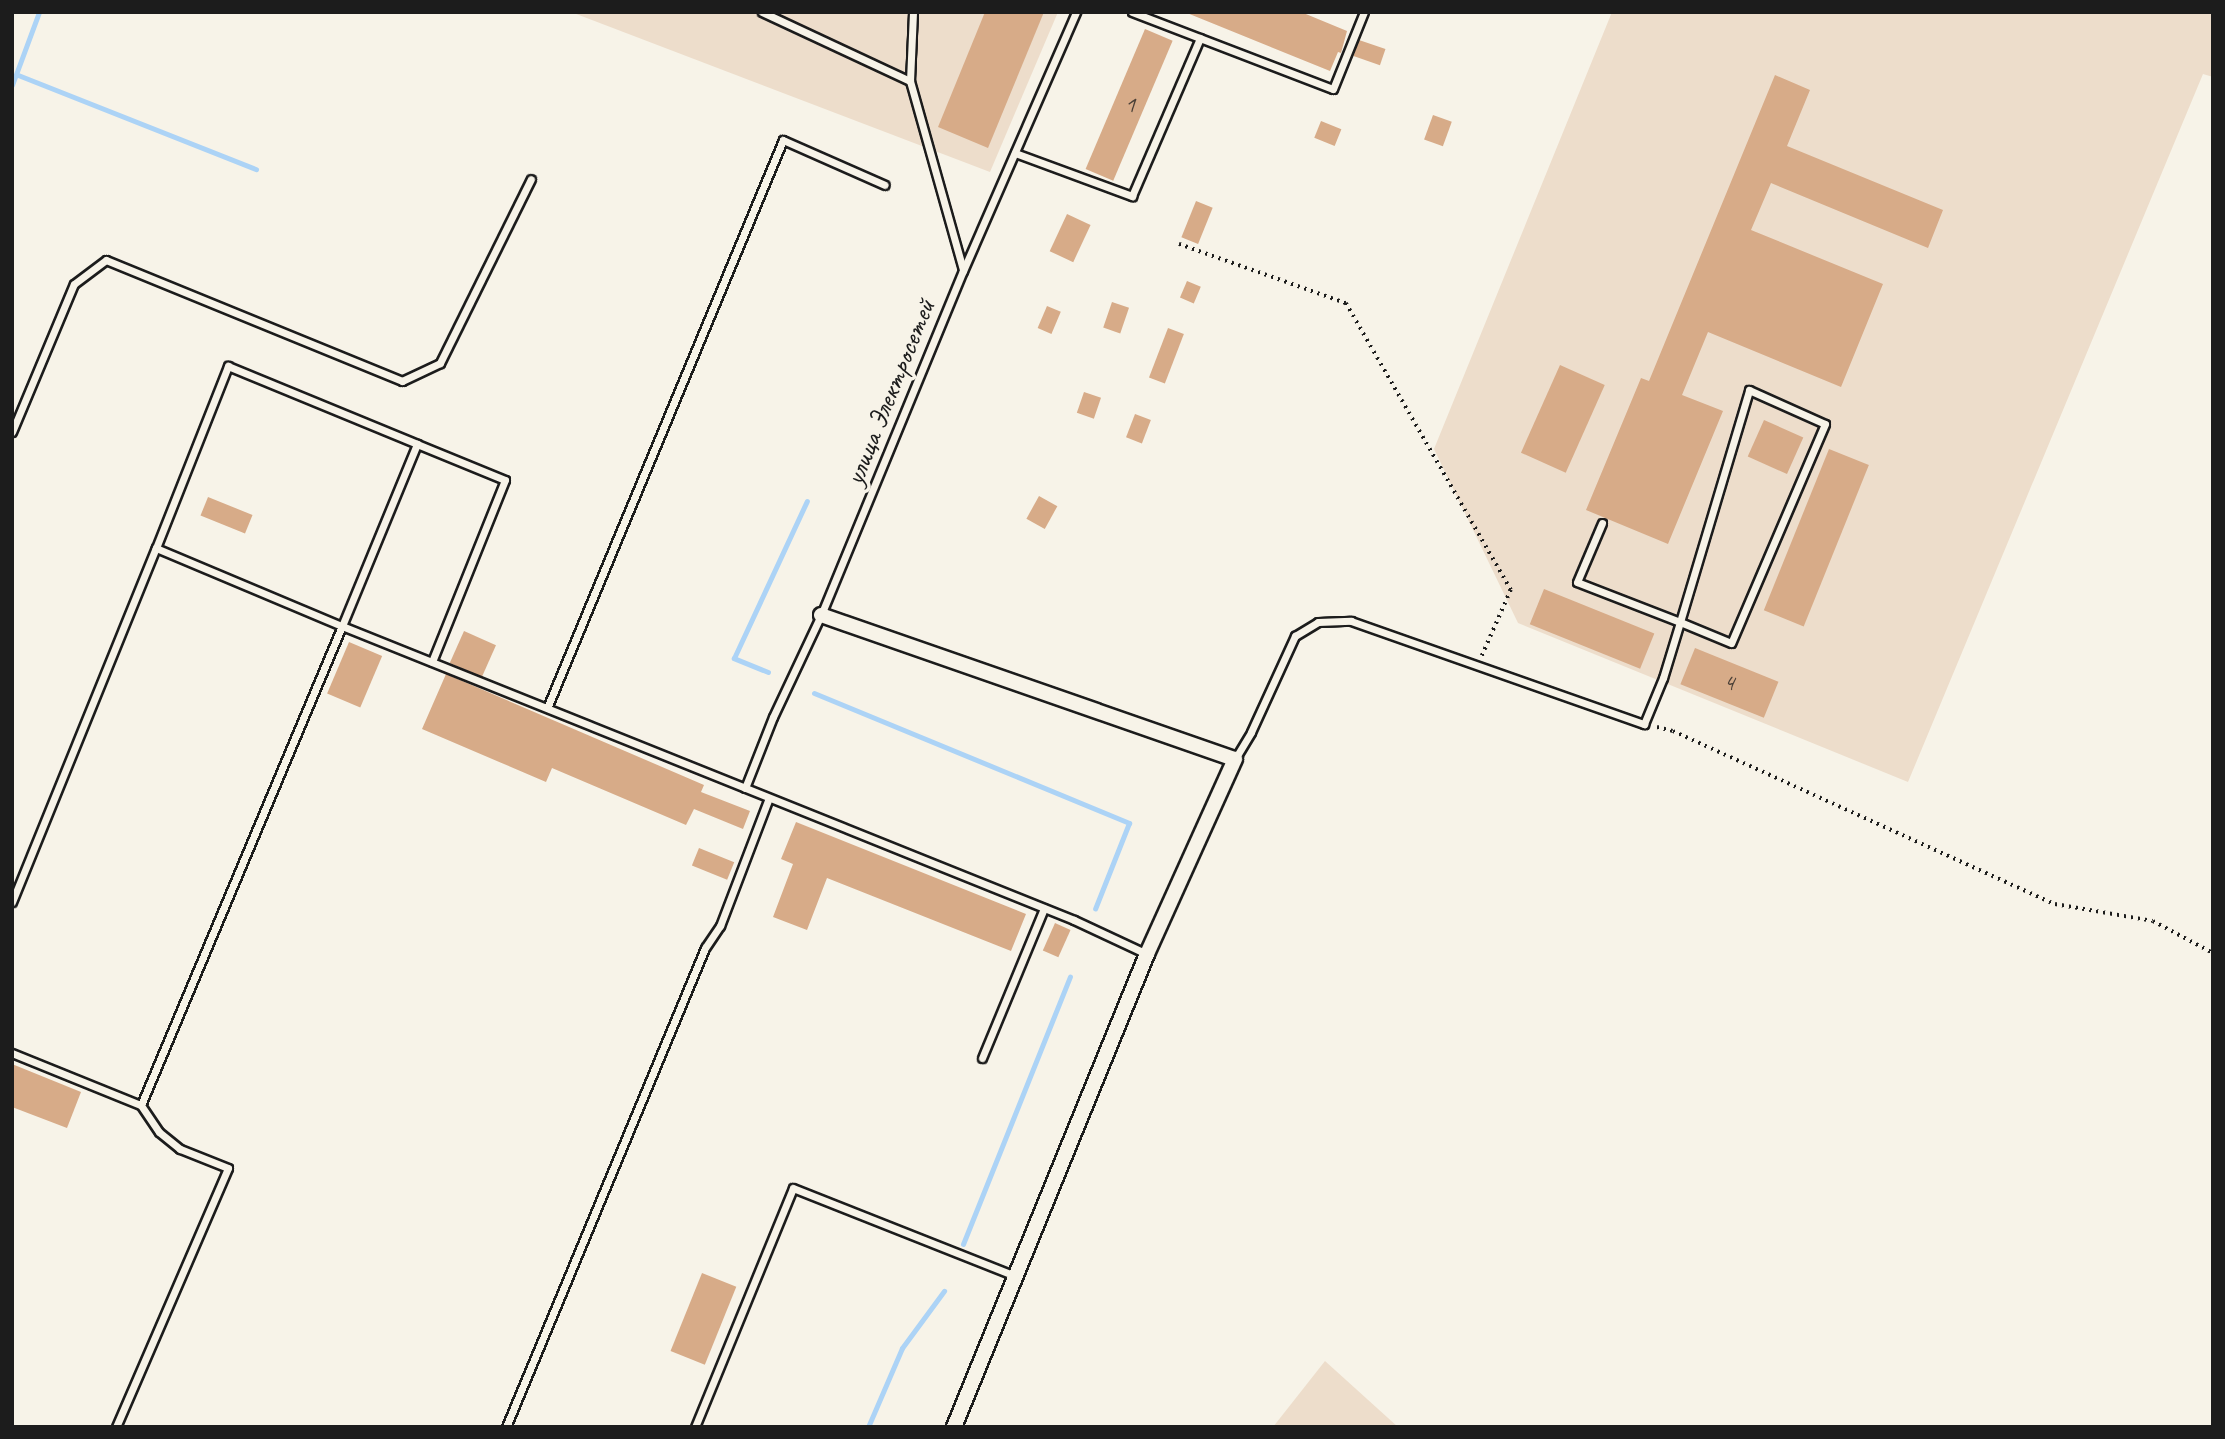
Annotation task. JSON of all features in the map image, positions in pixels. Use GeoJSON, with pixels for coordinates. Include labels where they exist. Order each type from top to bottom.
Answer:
{"type":"FeatureCollection","features":[{"type":"Feature","properties":{"kind":"street"},"geometry":{"type":"LineString","coordinates":[[821,615],[1235,759],[1147,954],[954,1427]]}},
{"type":"Feature","properties":{"kind":"lane"},"geometry":{"type":"LineString","coordinates":[[762,12],[910,81]]}},
{"type":"Feature","properties":{"kind":"lane"},"geometry":{"type":"LineString","coordinates":[[912,12],[910,81],[963,271]]}},
{"type":"Feature","properties":{"kind":"lane","name":"улица Электросетей"},"geometry":{"type":"LineString","coordinates":[[745,788],[821,615],[963,271],[1076,12]]}},
{"type":"Feature","properties":{"kind":"lane"},"geometry":{"type":"LineString","coordinates":[[1132,12],[1333,89],[1364,12]]}},
{"type":"Feature","properties":{"kind":"lane"},"geometry":{"type":"LineString","coordinates":[[1015,153],[1132,196],[1200,38]]}},
{"type":"Feature","properties":{"kind":"lane"},"geometry":{"type":"LineString","coordinates":[[547,709],[783,140],[885,185]]}},
{"type":"Feature","properties":{"kind":"lane"},"geometry":{"type":"LineString","coordinates":[[12,432],[74,284],[106,260],[402,381],[440,363],[531,179]]}},
{"type":"Feature","properties":{"kind":"lane"},"geometry":{"type":"LineString","coordinates":[[12,902],[228,366],[505,480],[432,662]]}},
{"type":"Feature","properties":{"kind":"lane"},"geometry":{"type":"LineString","coordinates":[[1235,759],[1251,732],[1295,636],[1318,622],[1350,621],[1644,724],[1663,678],[1680,622],[1749,390],[1825,424],[1731,643],[1680,622],[1577,582],[1602,523]]}},
{"type":"Feature","properties":{"kind":"lane"},"geometry":{"type":"LineString","coordinates":[[141,1105],[417,444]]}},
{"type":"Feature","properties":{"kind":"lane"},"geometry":{"type":"LineString","coordinates":[[156,548],[342,626],[1044,908],[1147,954]]}},
{"type":"Feature","properties":{"kind":"lane"},"geometry":{"type":"LineString","coordinates":[[506,1427],[705,948],[720,926],[769,798]]}},
{"type":"Feature","properties":{"kind":"lane"},"geometry":{"type":"LineString","coordinates":[[982,1058],[1044,908]]}},
{"type":"Feature","properties":{"kind":"lane"},"geometry":{"type":"LineString","coordinates":[[12,1053],[141,1105],[159,1132],[180,1150],[228,1168],[116,1427]]}},
{"type":"Feature","properties":{"kind":"lane"},"geometry":{"type":"LineString","coordinates":[[695,1427],[793,1188],[1016,1276]]}},
{"type":"Feature","properties":{"kind":"path"},"geometry":{"type":"LineString","coordinates":[[1179,244],[1346,303],[1511,590],[1478,665]]}},
{"type":"Feature","properties":{"kind":"path"},"geometry":{"type":"LineString","coordinates":[[1644,724],[1673,731],[2055,904],[2153,921],[2213,953]]}},
{"type":"Feature","properties":{"kind":"shaded area"},"geometry":{"type":"Polygon","coordinates":[[[571,12],[1058,12],[990,172],[571,12]]]}},
{"type":"Feature","properties":{"kind":"shaded area"},"geometry":{"type":"Polygon","coordinates":[[[1612,12],[2213,12],[2213,77],[2203,74],[1908,782],[1518,623],[1434,449],[1612,12]]]}},
{"type":"Feature","properties":{"kind":"shaded area"},"geometry":{"type":"Polygon","coordinates":[[[1325,1361],[1398,1427],[1273,1427],[1325,1361]]]}},
{"type":"Feature","properties":{"kind":"building"},"geometry":{"type":"Polygon","coordinates":[[[985,12],[1044,12],[988,148],[938,127],[985,12]]]}},
{"type":"Feature","properties":{"kind":"building"},"geometry":{"type":"Polygon","coordinates":[[[1301,12],[1347,31],[1341,53],[1338,52],[1330,71],[1187,13],[1301,12]]]}},
{"type":"Feature","properties":{"kind":"building"},"geometry":{"type":"Polygon","coordinates":[[[1145,29],[1173,41],[1113,181],[1086,169],[1145,29]]]}},
{"type":"Feature","properties":{"kind":"building"},"geometry":{"type":"Polygon","coordinates":[[[1359,40],[1385,49],[1380,65],[1353,56],[1359,40]]]}},
{"type":"Feature","properties":{"kind":"building"},"geometry":{"type":"Polygon","coordinates":[[[1775,75],[1810,90],[1787,146],[1943,210],[1928,248],[1771,183],[1751,230],[1883,284],[1841,387],[1708,332],[1682,395],[1723,411],[1668,544],[1586,510],[1641,378],[1649,381],[1775,75]]]}},
{"type":"Feature","properties":{"kind":"building"},"geometry":{"type":"Polygon","coordinates":[[[1433,115],[1452,122],[1443,146],[1424,139],[1433,115]]]}},
{"type":"Feature","properties":{"kind":"building"},"geometry":{"type":"Polygon","coordinates":[[[1321,121],[1341,129],[1335,146],[1314,138],[1321,121]]]}},
{"type":"Feature","properties":{"kind":"building"},"geometry":{"type":"Polygon","coordinates":[[[1196,201],[1213,208],[1198,244],[1181,237],[1196,201]]]}},
{"type":"Feature","properties":{"kind":"building"},"geometry":{"type":"Polygon","coordinates":[[[1067,214],[1091,225],[1073,262],[1050,251],[1067,214]]]}},
{"type":"Feature","properties":{"kind":"building"},"geometry":{"type":"Polygon","coordinates":[[[1187,281],[1201,287],[1194,303],[1180,298],[1187,281]]]}},
{"type":"Feature","properties":{"kind":"building"},"geometry":{"type":"Polygon","coordinates":[[[1112,302],[1129,308],[1120,333],[1103,328],[1112,302]]]}},
{"type":"Feature","properties":{"kind":"building"},"geometry":{"type":"Polygon","coordinates":[[[1047,306],[1061,312],[1051,334],[1038,328],[1047,306]]]}},
{"type":"Feature","properties":{"kind":"building"},"geometry":{"type":"Polygon","coordinates":[[[1168,328],[1184,334],[1165,384],[1149,377],[1168,328]]]}},
{"type":"Feature","properties":{"kind":"building"},"geometry":{"type":"Polygon","coordinates":[[[1560,365],[1605,385],[1566,473],[1521,453],[1560,365]]]}},
{"type":"Feature","properties":{"kind":"building"},"geometry":{"type":"Polygon","coordinates":[[[1084,392],[1101,398],[1094,419],[1077,413],[1084,392]]]}},
{"type":"Feature","properties":{"kind":"building"},"geometry":{"type":"Polygon","coordinates":[[[1135,414],[1151,420],[1142,443],[1126,437],[1135,414]]]}},
{"type":"Feature","properties":{"kind":"building"},"geometry":{"type":"Polygon","coordinates":[[[1764,420],[1803,437],[1787,474],[1748,457],[1764,420]]]}},
{"type":"Feature","properties":{"kind":"building"},"geometry":{"type":"Polygon","coordinates":[[[1829,449],[1869,465],[1804,626],[1764,610],[1829,449]]]}},
{"type":"Feature","properties":{"kind":"building"},"geometry":{"type":"Polygon","coordinates":[[[1039,496],[1057,506],[1045,529],[1026,519],[1039,496]]]}},
{"type":"Feature","properties":{"kind":"building"},"geometry":{"type":"Polygon","coordinates":[[[208,497],[253,515],[245,534],[201,516],[208,497]]]}},
{"type":"Feature","properties":{"kind":"building"},"geometry":{"type":"Polygon","coordinates":[[[1544,589],[1654,634],[1640,669],[1530,624],[1544,589]]]}},
{"type":"Feature","properties":{"kind":"building"},"geometry":{"type":"Polygon","coordinates":[[[464,631],[496,645],[482,677],[450,663],[464,631]]]}},
{"type":"Feature","properties":{"kind":"building"},"geometry":{"type":"Polygon","coordinates":[[[349,642],[382,656],[360,708],[327,694],[349,642]]]}},
{"type":"Feature","properties":{"kind":"building"},"geometry":{"type":"Polygon","coordinates":[[[1695,648],[1778,682],[1764,718],[1680,684],[1695,648]]]}},
{"type":"Feature","properties":{"kind":"building"},"geometry":{"type":"Polygon","coordinates":[[[446,674],[704,785],[701,792],[750,811],[743,829],[694,809],[686,825],[552,768],[546,782],[422,729],[446,674]]]}},
{"type":"Feature","properties":{"kind":"building"},"geometry":{"type":"Polygon","coordinates":[[[796,822],[1026,914],[1011,951],[827,878],[807,930],[773,917],[793,864],[781,859],[796,822]]]}},
{"type":"Feature","properties":{"kind":"building"},"geometry":{"type":"Polygon","coordinates":[[[699,848],[734,862],[727,880],[692,866],[699,848]]]}},
{"type":"Feature","properties":{"kind":"building"},"geometry":{"type":"Polygon","coordinates":[[[1055,923],[1071,930],[1058,957],[1043,950],[1055,923]]]}},
{"type":"Feature","properties":{"kind":"building"},"geometry":{"type":"Polygon","coordinates":[[[12,1064],[81,1092],[67,1128],[12,1107],[12,1064]]]}},
{"type":"Feature","properties":{"kind":"building"},"geometry":{"type":"Polygon","coordinates":[[[702,1273],[736,1287],[705,1365],[671,1351],[702,1273]]]}},
{"type":"Feature","properties":{"kind":"waterway"},"geometry":{"type":"LineString","coordinates":[[12,85],[39,12]]}},
{"type":"Feature","properties":{"kind":"waterway"},"geometry":{"type":"LineString","coordinates":[[18,75],[256,169]]}},
{"type":"Feature","properties":{"kind":"waterway"},"geometry":{"type":"LineString","coordinates":[[768,672],[734,658],[807,501]]}},
{"type":"Feature","properties":{"kind":"waterway"},"geometry":{"type":"LineString","coordinates":[[814,693],[1129,823],[1095,909]]}},
{"type":"Feature","properties":{"kind":"waterway"},"geometry":{"type":"LineString","coordinates":[[963,1244],[1070,977]]}},
{"type":"Feature","properties":{"kind":"waterway"},"geometry":{"type":"LineString","coordinates":[[868,1427],[902,1348],[944,1291]]}}]}
